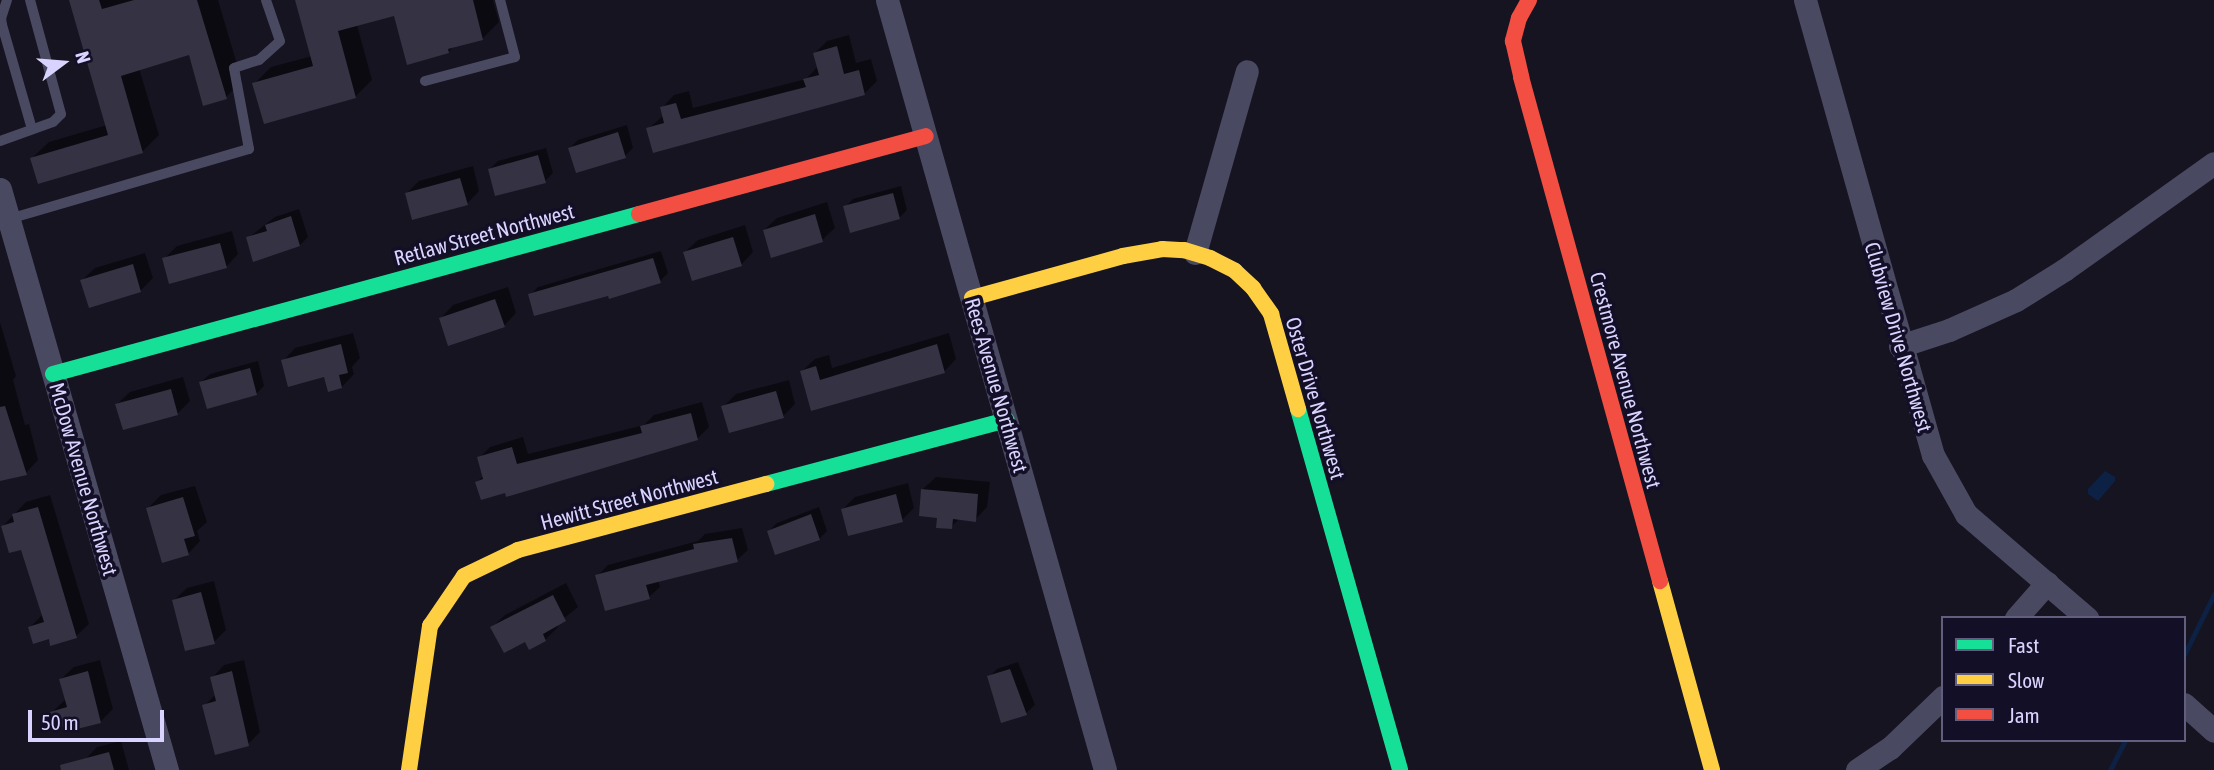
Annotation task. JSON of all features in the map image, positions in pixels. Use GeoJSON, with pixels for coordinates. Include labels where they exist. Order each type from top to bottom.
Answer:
{"type":"FeatureCollection","features":[{"type":"Feature","properties":{"kind":"street","name":"Rees Avenue Northwest"},"geometry":{"type":"LineString","coordinates":[[887,0],[1105,770]]}},
{"type":"Feature","properties":{"kind":"street","name":"Clubview Drive Northwest"},"geometry":{"type":"LineString","coordinates":[[1805,0],[1900,346],[1933,455],[1966,514],[2085,616]]}},
{"type":"Feature","properties":{"kind":"street","name":"Crestmore Avenue Northwest"},"geometry":{"type":"LineString","coordinates":[[1528,1],[1519,18],[1513,41],[1521,77],[1712,770]]}},
{"type":"Feature","properties":{"kind":"street"},"geometry":{"type":"LineString","coordinates":[[1195,253],[1247,71]]}},
{"type":"Feature","properties":{"kind":"street","name":"Retlaw Street Northwest"},"geometry":{"type":"LineString","coordinates":[[53,374],[926,136]]}},
{"type":"Feature","properties":{"kind":"street"},"geometry":{"type":"LineString","coordinates":[[1900,346],[1950,330],[2016,300],[2064,270],[2214,163]]}},
{"type":"Feature","properties":{"kind":"street","name":"McDow Avenue Northwest"},"geometry":{"type":"LineString","coordinates":[[0,189],[167,770]]}},
{"type":"Feature","properties":{"kind":"street","name":"Oster Drive Northwest"},"geometry":{"type":"LineString","coordinates":[[972,298],[1123,256],[1161,249],[1195,253],[1235,271],[1253,288],[1271,314],[1400,770]]}},
{"type":"Feature","properties":{"kind":"street","name":"Hewitt Street Northwest"},"geometry":{"type":"LineString","coordinates":[[410,770],[430,626],[464,576],[518,550],[1007,420]]}},
{"type":"Feature","properties":{"kind":"street"},"geometry":{"type":"LineString","coordinates":[[2018,616],[2047,583]]}},
{"type":"Feature","properties":{"kind":"street"},"geometry":{"type":"LineString","coordinates":[[1857,770],[1890,748],[1941,699]]}},
{"type":"Feature","properties":{"kind":"street"},"geometry":{"type":"LineString","coordinates":[[2186,706],[2214,731]]}},
{"type":"Feature","properties":{"kind":"lane"},"geometry":{"type":"LineString","coordinates":[[6,0],[2,25],[32,130]]}},
{"type":"Feature","properties":{"kind":"lane"},"geometry":{"type":"LineString","coordinates":[[0,141],[53,122],[62,109],[30,0]]}},
{"type":"Feature","properties":{"kind":"lane"},"geometry":{"type":"LineString","coordinates":[[8,219],[250,149],[234,68],[259,60],[280,41],[266,0]]}},
{"type":"Feature","properties":{"kind":"lane"},"geometry":{"type":"LineString","coordinates":[[425,81],[515,57],[500,0]]}},
{"type":"Feature","properties":{"kind":"water"},"geometry":{"type":"Polygon","coordinates":[[[2105,471],[2115,477],[2115,481],[2098,501],[2088,494],[2088,489],[2105,471]]]}},
{"type":"Feature","properties":{"kind":"building"},"geometry":{"type":"Polygon","coordinates":[[[69,0],[99,0],[102,9],[134,0],[197,0],[227,99],[203,106],[189,55],[121,76],[143,153],[38,184],[30,158],[108,135],[69,0]]]}},
{"type":"Feature","properties":{"kind":"building"},"geometry":{"type":"Polygon","coordinates":[[[295,0],[473,0],[483,40],[448,49],[449,53],[407,65],[394,16],[338,31],[356,98],[264,124],[252,83],[313,66],[295,0]]]}},
{"type":"Feature","properties":{"kind":"building"},"geometry":{"type":"Polygon","coordinates":[[[837,46],[844,74],[859,70],[865,95],[653,153],[646,128],[664,123],[660,107],[676,103],[681,119],[806,87],[803,79],[819,75],[813,53],[837,46]]]}},
{"type":"Feature","properties":{"kind":"building"},"geometry":{"type":"Polygon","coordinates":[[[618,132],[626,158],[576,173],[568,148],[618,132]]]}},
{"type":"Feature","properties":{"kind":"building"},"geometry":{"type":"Polygon","coordinates":[[[538,155],[546,183],[495,196],[488,169],[538,155]]]}},
{"type":"Feature","properties":{"kind":"building"},"geometry":{"type":"Polygon","coordinates":[[[460,178],[468,205],[412,220],[405,193],[460,178]]]}},
{"type":"Feature","properties":{"kind":"building"},"geometry":{"type":"Polygon","coordinates":[[[893,193],[900,219],[850,233],[843,206],[893,193]]]}},
{"type":"Feature","properties":{"kind":"building"},"geometry":{"type":"Polygon","coordinates":[[[815,214],[823,242],[771,258],[763,230],[815,214]]]}},
{"type":"Feature","properties":{"kind":"building"},"geometry":{"type":"Polygon","coordinates":[[[291,216],[300,246],[253,262],[246,237],[267,231],[265,225],[291,216]]]}},
{"type":"Feature","properties":{"kind":"building"},"geometry":{"type":"Polygon","coordinates":[[[733,237],[742,266],[692,281],[683,252],[733,237]]]}},
{"type":"Feature","properties":{"kind":"building"},"geometry":{"type":"Polygon","coordinates":[[[220,243],[227,268],[169,284],[162,258],[220,243]]]}},
{"type":"Feature","properties":{"kind":"building"},"geometry":{"type":"Polygon","coordinates":[[[653,258],[661,283],[609,299],[608,296],[534,316],[528,294],[653,258]]]}},
{"type":"Feature","properties":{"kind":"building"},"geometry":{"type":"Polygon","coordinates":[[[133,264],[141,292],[89,308],[80,280],[133,264]]]}},
{"type":"Feature","properties":{"kind":"building"},"geometry":{"type":"Polygon","coordinates":[[[495,299],[505,327],[448,346],[439,318],[495,299]]]}},
{"type":"Feature","properties":{"kind":"building"},"geometry":{"type":"Polygon","coordinates":[[[341,344],[348,373],[339,375],[342,388],[328,392],[324,377],[288,387],[281,360],[341,344]]]}},
{"type":"Feature","properties":{"kind":"building"},"geometry":{"type":"Polygon","coordinates":[[[937,344],[945,373],[811,411],[800,371],[816,366],[820,380],[937,344]]]}},
{"type":"Feature","properties":{"kind":"building"},"geometry":{"type":"Polygon","coordinates":[[[250,368],[257,395],[207,409],[199,382],[250,368]]]}},
{"type":"Feature","properties":{"kind":"building"},"geometry":{"type":"Polygon","coordinates":[[[171,389],[178,415],[123,430],[115,404],[171,389]]]}},
{"type":"Feature","properties":{"kind":"building"},"geometry":{"type":"Polygon","coordinates":[[[776,391],[784,418],[729,433],[721,406],[776,391]]]}},
{"type":"Feature","properties":{"kind":"building"},"geometry":{"type":"Polygon","coordinates":[[[5,406],[27,475],[0,481],[0,407],[5,406]]]}},
{"type":"Feature","properties":{"kind":"building"},"geometry":{"type":"Polygon","coordinates":[[[691,413],[698,440],[506,497],[505,493],[481,500],[475,482],[483,479],[477,457],[512,447],[517,464],[642,433],[640,426],[691,413]]]}},
{"type":"Feature","properties":{"kind":"building"},"geometry":{"type":"Polygon","coordinates":[[[921,489],[978,494],[976,522],[953,519],[952,529],[936,528],[937,518],[919,516],[921,489]]]}},
{"type":"Feature","properties":{"kind":"building"},"geometry":{"type":"Polygon","coordinates":[[[896,494],[903,522],[848,536],[841,509],[896,494]]]}},
{"type":"Feature","properties":{"kind":"building"},"geometry":{"type":"Polygon","coordinates":[[[183,497],[195,536],[184,539],[189,555],[162,563],[146,508],[183,497]]]}},
{"type":"Feature","properties":{"kind":"building"},"geometry":{"type":"Polygon","coordinates":[[[38,507],[77,638],[50,646],[49,639],[33,644],[28,627],[44,622],[21,550],[9,553],[1,526],[14,522],[12,514],[38,507]]]}},
{"type":"Feature","properties":{"kind":"building"},"geometry":{"type":"Polygon","coordinates":[[[811,514],[820,540],[775,555],[767,531],[811,514]]]}},
{"type":"Feature","properties":{"kind":"building"},"geometry":{"type":"Polygon","coordinates":[[[732,538],[738,562],[646,585],[650,599],[605,611],[595,575],[694,549],[693,544],[732,538]]]}},
{"type":"Feature","properties":{"kind":"building"},"geometry":{"type":"Polygon","coordinates":[[[201,592],[215,644],[185,651],[172,600],[201,592]]]}},
{"type":"Feature","properties":{"kind":"building"},"geometry":{"type":"Polygon","coordinates":[[[553,595],[566,621],[543,634],[546,641],[529,650],[525,642],[504,653],[490,627],[553,595]]]}},
{"type":"Feature","properties":{"kind":"building"},"geometry":{"type":"Polygon","coordinates":[[[1010,669],[1027,715],[1001,723],[987,676],[1010,669]]]}},
{"type":"Feature","properties":{"kind":"building"},"geometry":{"type":"Polygon","coordinates":[[[88,671],[101,723],[73,730],[72,724],[54,729],[50,712],[67,707],[59,679],[88,671]]]}},
{"type":"Feature","properties":{"kind":"building"},"geometry":{"type":"Polygon","coordinates":[[[232,671],[249,746],[215,755],[202,705],[216,701],[210,677],[232,671]]]}},
{"type":"Feature","properties":{"kind":"building"},"geometry":{"type":"Polygon","coordinates":[[[109,752],[114,770],[61,770],[60,765],[109,752]]]}},
{"type":"Feature","properties":{"kind":"waterway"},"geometry":{"type":"LineString","coordinates":[[2186,651],[2214,594]]}},
{"type":"Feature","properties":{"kind":"waterway"},"geometry":{"type":"LineString","coordinates":[[2110,770],[2124,742]]}},
{"type":"Feature","properties":{"kind":"traffic: fast"},"geometry":{"type":"LineString","coordinates":[[53,374],[639,214]]}},
{"type":"Feature","properties":{"kind":"traffic: fast"},"geometry":{"type":"LineString","coordinates":[[1298,409],[1400,770]]}},
{"type":"Feature","properties":{"kind":"traffic: fast"},"geometry":{"type":"LineString","coordinates":[[766,484],[1007,420]]}},
{"type":"Feature","properties":{"kind":"traffic: slow"},"geometry":{"type":"LineString","coordinates":[[972,298],[1123,256],[1162,249],[1184,250],[1210,258],[1235,271],[1253,288],[1271,314],[1298,409]]}},
{"type":"Feature","properties":{"kind":"traffic: slow"},"geometry":{"type":"LineString","coordinates":[[409,770],[430,626],[464,576],[518,550],[766,484]]}},
{"type":"Feature","properties":{"kind":"traffic: slow"},"geometry":{"type":"LineString","coordinates":[[1660,581],[1712,770]]}},
{"type":"Feature","properties":{"kind":"traffic: jam"},"geometry":{"type":"LineString","coordinates":[[1529,0],[1519,18],[1513,41],[1521,77],[1660,581]]}},
{"type":"Feature","properties":{"kind":"traffic: jam"},"geometry":{"type":"LineString","coordinates":[[639,214],[926,136]]}}]}
